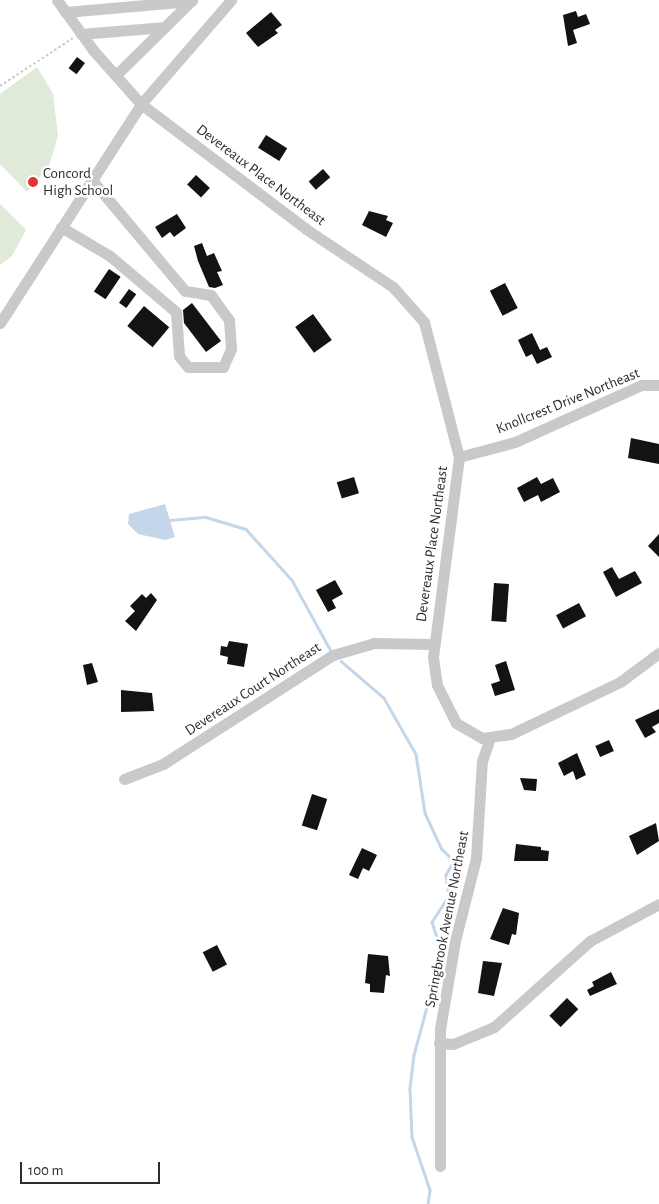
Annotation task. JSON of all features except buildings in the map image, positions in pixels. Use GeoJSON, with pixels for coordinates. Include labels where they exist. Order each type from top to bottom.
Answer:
{"type":"FeatureCollection","features":[{"type":"Feature","properties":{"kind":"street","name":"Devereaux Place Northeast"},"geometry":{"type":"LineString","coordinates":[[57,0],[81,34],[141,104],[306,229],[393,287],[415,310],[428,331],[459,457],[434,644],[437,685],[446,708],[473,735],[490,738]]}},
{"type":"Feature","properties":{"kind":"street"},"geometry":{"type":"LineString","coordinates":[[65,12],[192,0]]}},
{"type":"Feature","properties":{"kind":"street"},"geometry":{"type":"LineString","coordinates":[[116,75],[192,0]]}},
{"type":"Feature","properties":{"kind":"street"},"geometry":{"type":"LineString","coordinates":[[0,323],[141,104],[226,2]]}},
{"type":"Feature","properties":{"kind":"street"},"geometry":{"type":"LineString","coordinates":[[81,34],[165,27]]}},
{"type":"Feature","properties":{"kind":"street"},"geometry":{"type":"LineString","coordinates":[[61,227],[110,256],[176,312],[179,356],[188,367],[223,367],[232,349],[229,320],[211,295],[184,291],[91,179]]}},
{"type":"Feature","properties":{"kind":"street","name":"Knollcrest Drive Northeast"},"geometry":{"type":"LineString","coordinates":[[459,457],[515,442],[641,385],[659,385]]}},
{"type":"Feature","properties":{"kind":"street","name":"Devereaux Court Northeast"},"geometry":{"type":"LineString","coordinates":[[124,779],[163,764],[333,655],[374,643],[434,644]]}},
{"type":"Feature","properties":{"kind":"street"},"geometry":{"type":"LineString","coordinates":[[490,738],[511,734],[578,705],[620,682],[658,656]]}},
{"type":"Feature","properties":{"kind":"street","name":"Springbrook Avenue Northeast"},"geometry":{"type":"LineString","coordinates":[[440,1166],[439,1043],[455,941],[476,858],[482,761],[490,738]]}},
{"type":"Feature","properties":{"kind":"street"},"geometry":{"type":"LineString","coordinates":[[439,1043],[459,1042],[494,1027],[590,941],[659,904]]}},
{"type":"Feature","properties":{"kind":"path"},"geometry":{"type":"LineString","coordinates":[[0,86],[81,34]]}},
{"type":"Feature","properties":{"kind":"green space"},"geometry":{"type":"Polygon","coordinates":[[[37,67],[53,94],[58,136],[49,166],[27,192],[0,164],[0,94],[37,67]]]}},
{"type":"Feature","properties":{"kind":"green space"},"geometry":{"type":"Polygon","coordinates":[[[0,204],[26,230],[12,256],[0,265],[0,204]]]}},
{"type":"Feature","properties":{"kind":"water"},"geometry":{"type":"Polygon","coordinates":[[[165,504],[175,537],[165,540],[138,534],[128,524],[129,514],[165,504]]]}},
{"type":"Feature","properties":{"kind":"waterway"},"geometry":{"type":"LineString","coordinates":[[170,520],[206,517],[246,529],[292,580],[330,649]]}},
{"type":"Feature","properties":{"kind":"waterway"},"geometry":{"type":"LineString","coordinates":[[341,661],[384,698],[416,754],[425,813],[442,849],[454,861],[446,875],[449,896],[432,922],[442,952],[414,1055],[410,1089],[412,1137],[430,1190],[428,1204]]}},
{"type":"Feature","properties":{"kind":"place","name":"Concord High School"},"geometry":{"type":"Point","coordinates":[33,182]}}]}
